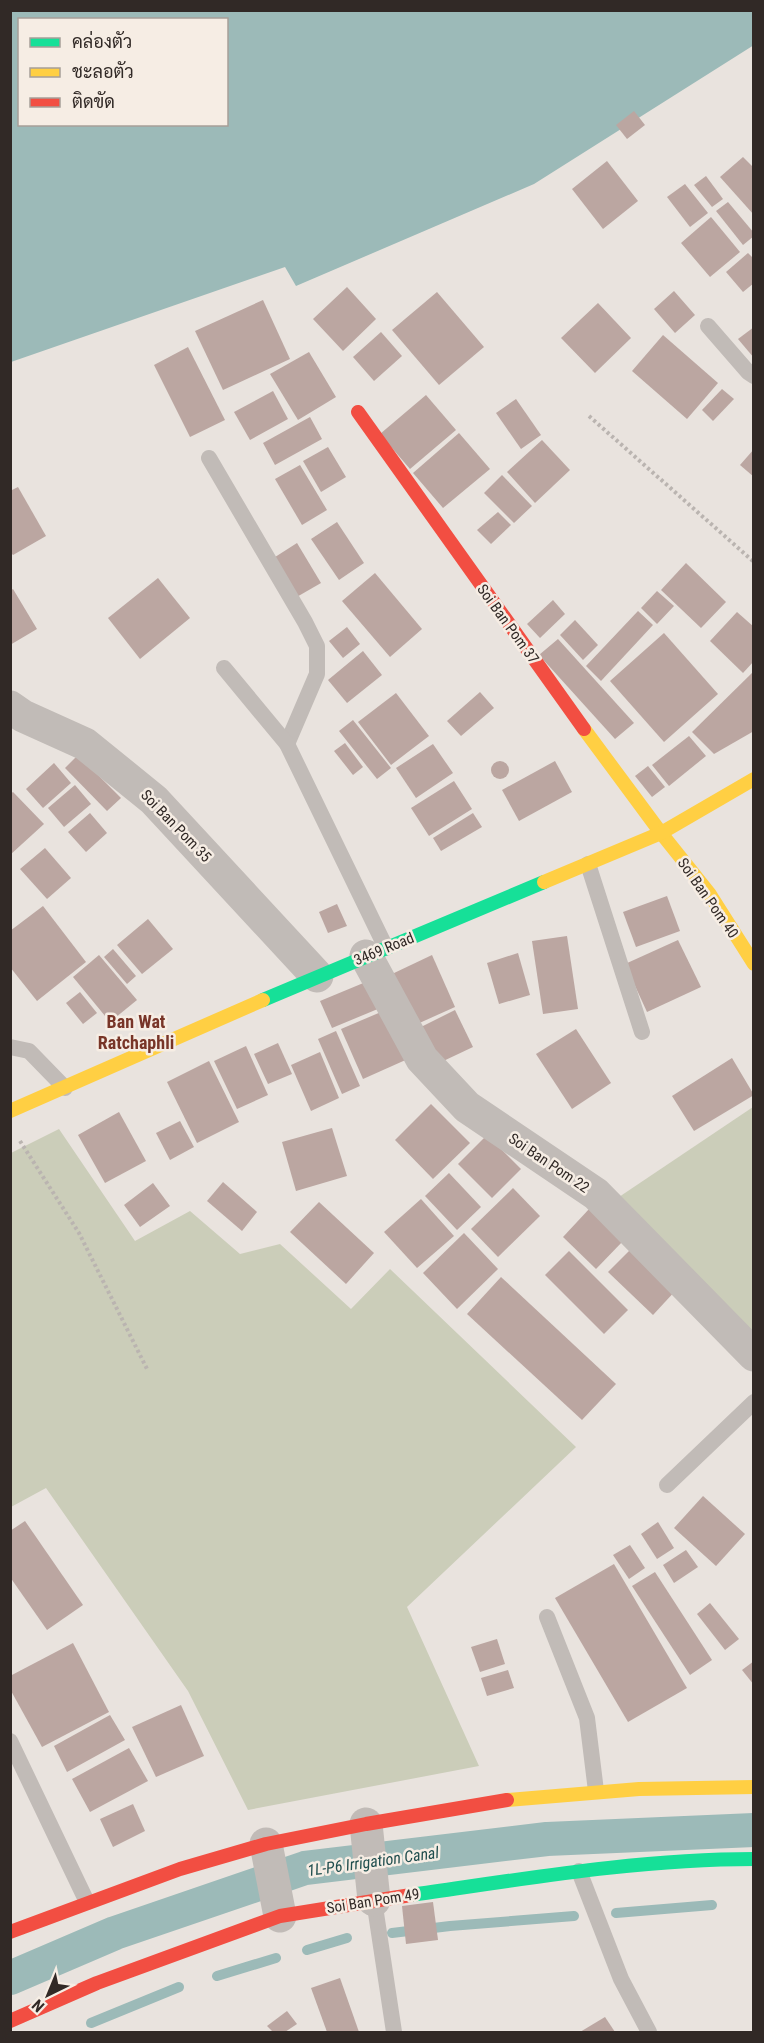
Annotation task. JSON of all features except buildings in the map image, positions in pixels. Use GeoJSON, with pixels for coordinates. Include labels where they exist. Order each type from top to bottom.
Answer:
{"type":"FeatureCollection","features":[{"type":"Feature","properties":{"kind":"street","name":"Soi Ban Pom 37"},"geometry":{"type":"LineString","coordinates":[[358,412],[527,651],[661,833]]}},
{"type":"Feature","properties":{"kind":"street","name":"Soi Ban Pom 35"},"geometry":{"type":"LineString","coordinates":[[10,707],[23,716],[85,744],[154,800],[317,976]]}},
{"type":"Feature","properties":{"kind":"street","name":"3469 Road"},"geometry":{"type":"LineString","coordinates":[[10,1111],[317,976],[661,833],[753,779]]}},
{"type":"Feature","properties":{"kind":"street","name":"Soi Ban Pom 40"},"geometry":{"type":"LineString","coordinates":[[661,833],[709,893],[748,948]]}},
{"type":"Feature","properties":{"kind":"street","name":"Soi Ban Pom 22"},"geometry":{"type":"LineString","coordinates":[[376,952],[422,1059],[467,1107],[596,1194],[753,1355]]}},
{"type":"Feature","properties":{"kind":"street"},"geometry":{"type":"LineString","coordinates":[[10,1932],[180,1869],[273,1882],[366,1824],[489,1802],[596,1791],[753,1787]]}},
{"type":"Feature","properties":{"kind":"street"},"geometry":{"type":"LineString","coordinates":[[366,1824],[372,1881]]}},
{"type":"Feature","properties":{"kind":"street","name":"Soi Ban Pom 49"},"geometry":{"type":"LineString","coordinates":[[10,2020],[97,1983],[273,1882],[372,1881],[579,1871],[724,1859],[753,1859]]}},
{"type":"Feature","properties":{"kind":"lane"},"geometry":{"type":"LineString","coordinates":[[708,326],[753,376]]}},
{"type":"Feature","properties":{"kind":"lane"},"geometry":{"type":"LineString","coordinates":[[209,458],[317,646],[317,674],[287,744]]}},
{"type":"Feature","properties":{"kind":"lane"},"geometry":{"type":"LineString","coordinates":[[224,668],[287,744],[376,952]]}},
{"type":"Feature","properties":{"kind":"lane"},"geometry":{"type":"LineString","coordinates":[[588,864],[642,1032]]}},
{"type":"Feature","properties":{"kind":"lane"},"geometry":{"type":"LineString","coordinates":[[10,1047],[28,1051],[65,1088]]}},
{"type":"Feature","properties":{"kind":"lane"},"geometry":{"type":"LineString","coordinates":[[667,1485],[753,1402]]}},
{"type":"Feature","properties":{"kind":"lane"},"geometry":{"type":"LineString","coordinates":[[547,1617],[587,1718],[596,1791]]}},
{"type":"Feature","properties":{"kind":"lane"},"geometry":{"type":"LineString","coordinates":[[10,1741],[87,1902]]}},
{"type":"Feature","properties":{"kind":"lane"},"geometry":{"type":"LineString","coordinates":[[579,1871],[621,1979],[649,2032]]}},
{"type":"Feature","properties":{"kind":"lane"},"geometry":{"type":"LineString","coordinates":[[372,1881],[394,2032]]}},
{"type":"Feature","properties":{"kind":"path"},"geometry":{"type":"LineString","coordinates":[[589,416],[753,562]]}},
{"type":"Feature","properties":{"kind":"path"},"geometry":{"type":"LineString","coordinates":[[17,1135],[79,1233],[148,1371]]}},
{"type":"Feature","properties":{"kind":"green space"},"geometry":{"type":"Polygon","coordinates":[[[753,1107],[753,1332],[619,1197],[753,1107]]]}},
{"type":"Feature","properties":{"kind":"green space"},"geometry":{"type":"Polygon","coordinates":[[[59,1129],[135,1241],[190,1211],[240,1254],[280,1244],[351,1309],[390,1269],[576,1447],[407,1607],[479,1766],[248,1810],[188,1691],[46,1488],[11,1507],[11,1153],[59,1129]]]}},
{"type":"Feature","properties":{"kind":"water"},"geometry":{"type":"Polygon","coordinates":[[[753,10],[754,45],[534,184],[296,286],[285,267],[11,362],[10,11],[753,10]]]}},
{"type":"Feature","properties":{"kind":"waterway","name":"1L-P6 Irrigation Canal"},"geometry":{"type":"LineString","coordinates":[[10,1978],[115,1933],[305,1868],[547,1839],[754,1830]]}},
{"type":"Feature","properties":{"kind":"waterway"},"geometry":{"type":"LineString","coordinates":[[616,1913],[712,1905]]}},
{"type":"Feature","properties":{"kind":"waterway"},"geometry":{"type":"LineString","coordinates":[[392,1933],[574,1916]]}},
{"type":"Feature","properties":{"kind":"waterway"},"geometry":{"type":"LineString","coordinates":[[307,1950],[347,1938]]}},
{"type":"Feature","properties":{"kind":"waterway"},"geometry":{"type":"LineString","coordinates":[[217,1976],[276,1958]]}},
{"type":"Feature","properties":{"kind":"waterway"},"geometry":{"type":"LineString","coordinates":[[91,2023],[179,1987]]}},
{"type":"Feature","properties":{"kind":"traffic: fast"},"geometry":{"type":"LineString","coordinates":[[263,1000],[544,882]]}},
{"type":"Feature","properties":{"kind":"traffic: fast"},"geometry":{"type":"LineString","coordinates":[[411,1895],[625,1866],[754,1859]]}},
{"type":"Feature","properties":{"kind":"traffic: slow"},"geometry":{"type":"LineString","coordinates":[[584,729],[661,833],[709,893],[754,964]]}},
{"type":"Feature","properties":{"kind":"traffic: slow"},"geometry":{"type":"LineString","coordinates":[[544,882],[661,833],[754,779]]}},
{"type":"Feature","properties":{"kind":"traffic: slow"},"geometry":{"type":"LineString","coordinates":[[10,1111],[263,1000]]}},
{"type":"Feature","properties":{"kind":"traffic: slow"},"geometry":{"type":"LineString","coordinates":[[507,1800],[639,1789],[754,1787]]}},
{"type":"Feature","properties":{"kind":"traffic: jam"},"geometry":{"type":"LineString","coordinates":[[358,412],[584,729]]}},
{"type":"Feature","properties":{"kind":"traffic: jam"},"geometry":{"type":"LineString","coordinates":[[10,1932],[180,1869],[266,1844],[507,1800]]}},
{"type":"Feature","properties":{"kind":"traffic: jam"},"geometry":{"type":"LineString","coordinates":[[10,2021],[97,1983],[280,1916],[411,1895]]}},
{"type":"Feature","properties":{"kind":"district","name":"Ban Wat Ratchaphli"},"geometry":{"type":"Point","coordinates":[136,1032]}}]}
